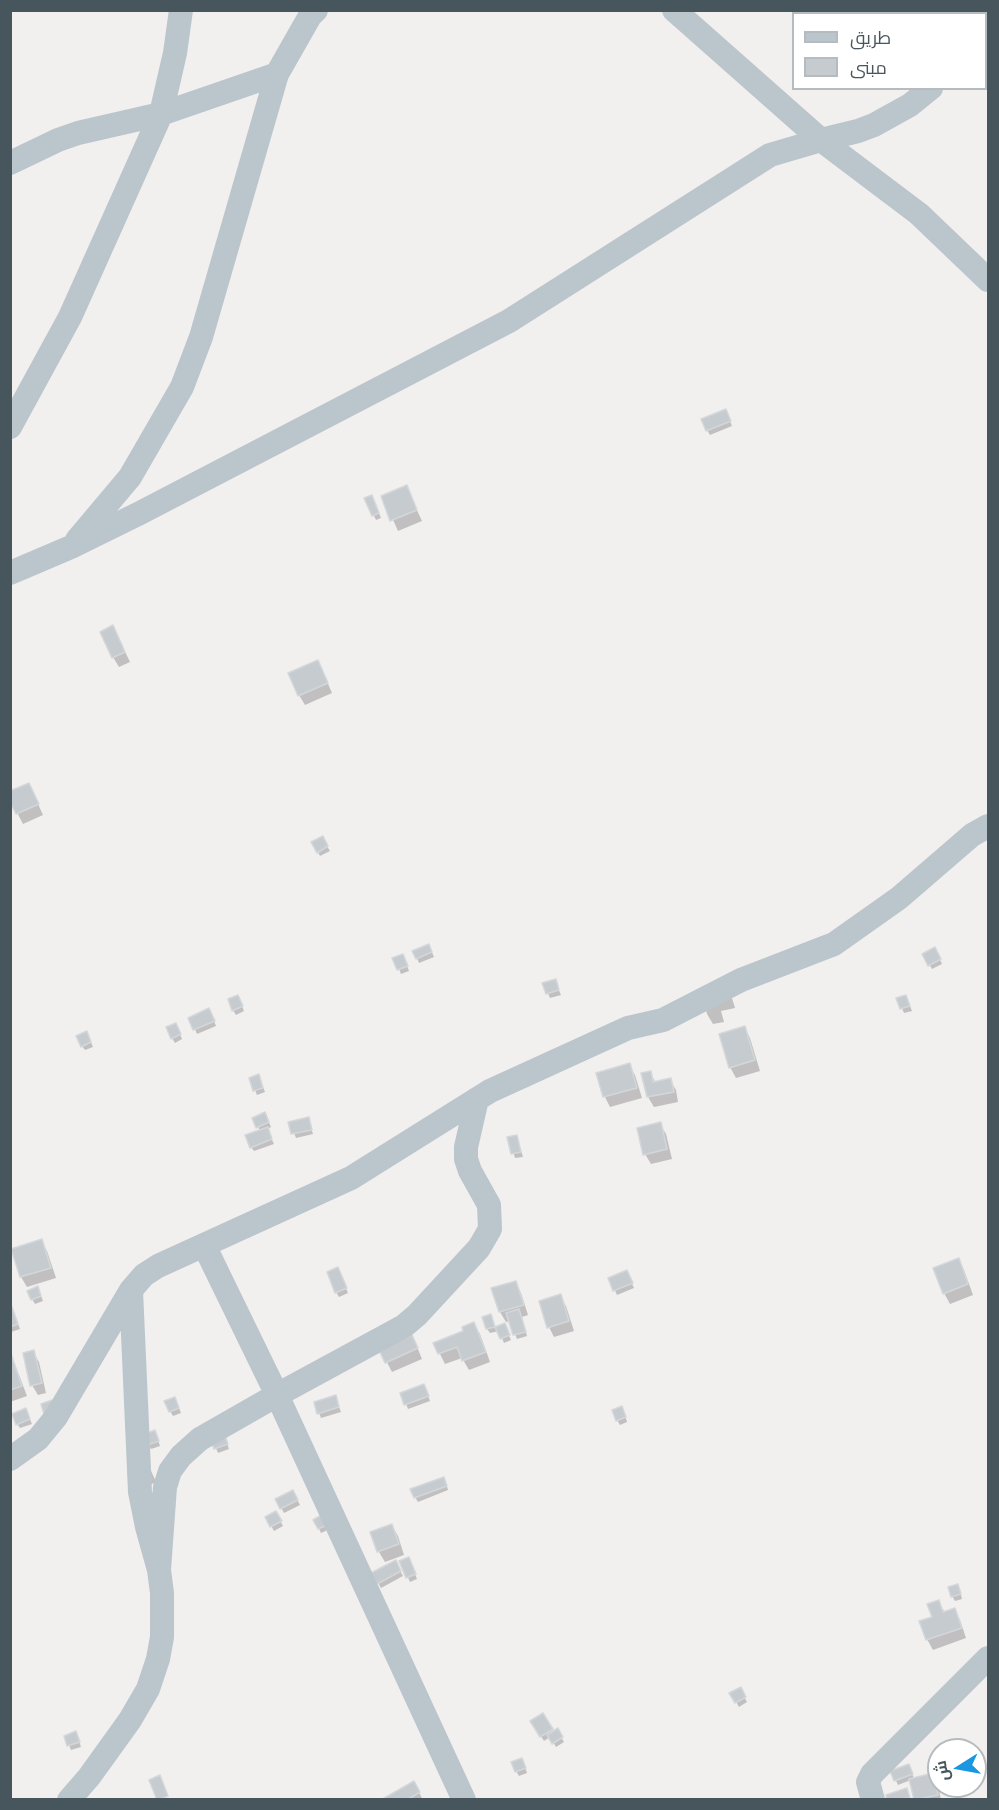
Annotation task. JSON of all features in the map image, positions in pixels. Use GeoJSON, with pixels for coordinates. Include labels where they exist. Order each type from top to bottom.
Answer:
{"type":"FeatureCollection","features":[{"type":"Feature","properties":{"kind":"street"},"geometry":{"type":"LineString","coordinates":[[10,427],[70,317],[161,114],[175,53],[181,10]]}},
{"type":"Feature","properties":{"kind":"street"},"geometry":{"type":"LineString","coordinates":[[71,547],[130,477],[182,387],[201,337],[277,74],[310,16],[316,10]]}},
{"type":"Feature","properties":{"kind":"street"},"geometry":{"type":"LineString","coordinates":[[674,10],[821,140],[919,214],[988,280]]}},
{"type":"Feature","properties":{"kind":"street"},"geometry":{"type":"LineString","coordinates":[[10,163],[78,133],[161,114],[277,74]]}},
{"type":"Feature","properties":{"kind":"street"},"geometry":{"type":"LineString","coordinates":[[10,573],[71,547],[140,513],[509,321],[760,160],[770,155],[874,125],[902,110],[928,90]]}},
{"type":"Feature","properties":{"kind":"street"},"geometry":{"type":"LineString","coordinates":[[10,1460],[38,1439],[56,1417],[131,1290],[144,1275],[158,1266],[351,1178],[490,1091],[628,1028],[663,1020],[741,980],[834,944],[900,898],[972,835],[988,826]]}},
{"type":"Feature","properties":{"kind":"street"},"geometry":{"type":"LineString","coordinates":[[159,1570],[165,1487],[170,1471],[181,1456],[200,1439],[404,1326],[480,1248],[490,1229],[489,1205],[466,1159],[466,1147],[477,1100]]}},
{"type":"Feature","properties":{"kind":"street"},"geometry":{"type":"LineString","coordinates":[[204,1245],[277,1395],[464,1800]]}},
{"type":"Feature","properties":{"kind":"street"},"geometry":{"type":"LineString","coordinates":[[69,1800],[89,1777],[130,1720],[148,1689],[158,1659],[162,1637],[162,1593],[159,1570],[140,1492],[131,1290]]}},
{"type":"Feature","properties":{"kind":"street"},"geometry":{"type":"LineString","coordinates":[[873,1800],[868,1782],[872,1774],[988,1658]]}},
{"type":"Feature","properties":{"kind":"building"},"geometry":{"type":"Polygon","coordinates":[[[726,409],[731,421],[706,431],[701,419],[726,409]]]}},
{"type":"Feature","properties":{"kind":"building"},"geometry":{"type":"Polygon","coordinates":[[[407,485],[417,510],[390,521],[381,496],[407,485]]]}},
{"type":"Feature","properties":{"kind":"building"},"geometry":{"type":"Polygon","coordinates":[[[372,495],[379,513],[372,516],[364,498],[372,495]]]}},
{"type":"Feature","properties":{"kind":"building"},"geometry":{"type":"Polygon","coordinates":[[[113,625],[125,652],[112,658],[100,632],[113,625]]]}},
{"type":"Feature","properties":{"kind":"building"},"geometry":{"type":"Polygon","coordinates":[[[318,660],[328,683],[298,696],[288,673],[318,660]]]}},
{"type":"Feature","properties":{"kind":"building"},"geometry":{"type":"Polygon","coordinates":[[[29,783],[39,804],[16,814],[10,802],[10,791],[29,783]]]}},
{"type":"Feature","properties":{"kind":"building"},"geometry":{"type":"Polygon","coordinates":[[[323,836],[328,846],[317,853],[311,842],[323,836]]]}},
{"type":"Feature","properties":{"kind":"building"},"geometry":{"type":"Polygon","coordinates":[[[429,944],[432,952],[416,959],[412,951],[429,944]]]}},
{"type":"Feature","properties":{"kind":"building"},"geometry":{"type":"Polygon","coordinates":[[[935,947],[941,959],[928,966],[922,954],[935,947]]]}},
{"type":"Feature","properties":{"kind":"building"},"geometry":{"type":"Polygon","coordinates":[[[403,954],[408,966],[397,970],[392,958],[403,954]]]}},
{"type":"Feature","properties":{"kind":"building"},"geometry":{"type":"Polygon","coordinates":[[[556,979],[559,990],[546,994],[542,983],[556,979]]]}},
{"type":"Feature","properties":{"kind":"building"},"geometry":{"type":"Polygon","coordinates":[[[238,995],[243,1006],[232,1011],[228,999],[238,995]]]}},
{"type":"Feature","properties":{"kind":"building"},"geometry":{"type":"Polygon","coordinates":[[[906,995],[910,1006],[900,1009],[896,998],[906,995]]]}},
{"type":"Feature","properties":{"kind":"building"},"geometry":{"type":"Polygon","coordinates":[[[209,1008],[215,1021],[193,1030],[188,1018],[209,1008]]]}},
{"type":"Feature","properties":{"kind":"building"},"geometry":{"type":"Polygon","coordinates":[[[176,1023],[181,1034],[171,1039],[166,1027],[176,1023]]]}},
{"type":"Feature","properties":{"kind":"building"},"geometry":{"type":"Polygon","coordinates":[[[745,1026],[755,1060],[729,1068],[719,1034],[745,1026]]]}},
{"type":"Feature","properties":{"kind":"building"},"geometry":{"type":"Polygon","coordinates":[[[87,1031],[91,1042],[81,1047],[76,1036],[87,1031]]]}},
{"type":"Feature","properties":{"kind":"building"},"geometry":{"type":"Polygon","coordinates":[[[630,1063],[637,1088],[603,1097],[596,1073],[630,1063]]]}},
{"type":"Feature","properties":{"kind":"building"},"geometry":{"type":"Polygon","coordinates":[[[651,1071],[653,1082],[671,1078],[674,1092],[647,1097],[641,1073],[651,1071]]]}},
{"type":"Feature","properties":{"kind":"building"},"geometry":{"type":"Polygon","coordinates":[[[259,1074],[263,1088],[253,1091],[249,1078],[259,1074]]]}},
{"type":"Feature","properties":{"kind":"building"},"geometry":{"type":"Polygon","coordinates":[[[265,1112],[269,1122],[256,1128],[252,1118],[265,1112]]]}},
{"type":"Feature","properties":{"kind":"building"},"geometry":{"type":"Polygon","coordinates":[[[309,1117],[312,1130],[291,1134],[288,1122],[309,1117]]]}},
{"type":"Feature","properties":{"kind":"building"},"geometry":{"type":"Polygon","coordinates":[[[661,1122],[667,1149],[643,1155],[637,1128],[661,1122]]]}},
{"type":"Feature","properties":{"kind":"building"},"geometry":{"type":"Polygon","coordinates":[[[268,1127],[272,1139],[250,1148],[245,1135],[268,1127]]]}},
{"type":"Feature","properties":{"kind":"building"},"geometry":{"type":"Polygon","coordinates":[[[517,1135],[521,1152],[511,1154],[507,1137],[517,1135]]]}},
{"type":"Feature","properties":{"kind":"building"},"geometry":{"type":"Polygon","coordinates":[[[42,1239],[51,1268],[20,1277],[11,1249],[42,1239]]]}},
{"type":"Feature","properties":{"kind":"building"},"geometry":{"type":"Polygon","coordinates":[[[959,1258],[968,1284],[943,1294],[933,1268],[959,1258]]]}},
{"type":"Feature","properties":{"kind":"building"},"geometry":{"type":"Polygon","coordinates":[[[338,1267],[347,1288],[335,1293],[327,1272],[338,1267]]]}},
{"type":"Feature","properties":{"kind":"building"},"geometry":{"type":"Polygon","coordinates":[[[627,1270],[633,1283],[613,1291],[608,1278],[627,1270]]]}},
{"type":"Feature","properties":{"kind":"building"},"geometry":{"type":"Polygon","coordinates":[[[516,1281],[524,1305],[499,1312],[491,1288],[516,1281]]]}},
{"type":"Feature","properties":{"kind":"building"},"geometry":{"type":"Polygon","coordinates":[[[38,1286],[41,1296],[31,1300],[27,1291],[38,1286]]]}},
{"type":"Feature","properties":{"kind":"building"},"geometry":{"type":"Polygon","coordinates":[[[561,1294],[569,1321],[547,1328],[539,1301],[561,1294]]]}},
{"type":"Feature","properties":{"kind":"building"},"geometry":{"type":"Polygon","coordinates":[[[12,1307],[18,1324],[10,1327],[10,1308],[12,1307]]]}},
{"type":"Feature","properties":{"kind":"building"},"geometry":{"type":"Polygon","coordinates":[[[519,1309],[526,1332],[513,1335],[506,1313],[519,1309]]]}},
{"type":"Feature","properties":{"kind":"building"},"geometry":{"type":"Polygon","coordinates":[[[491,1314],[495,1327],[486,1329],[482,1317],[491,1314]]]}},
{"type":"Feature","properties":{"kind":"building"},"geometry":{"type":"Polygon","coordinates":[[[474,1322],[486,1352],[462,1361],[457,1347],[438,1354],[433,1343],[463,1331],[462,1327],[474,1322]]]}},
{"type":"Feature","properties":{"kind":"building"},"geometry":{"type":"Polygon","coordinates":[[[505,1323],[510,1335],[500,1339],[495,1327],[505,1323]]]}},
{"type":"Feature","properties":{"kind":"building"},"geometry":{"type":"Polygon","coordinates":[[[412,1335],[418,1348],[385,1363],[379,1350],[412,1335]]]}},
{"type":"Feature","properties":{"kind":"building"},"geometry":{"type":"Polygon","coordinates":[[[34,1350],[42,1383],[30,1386],[23,1353],[34,1350]]]}},
{"type":"Feature","properties":{"kind":"building"},"geometry":{"type":"Polygon","coordinates":[[[10,1351],[22,1386],[10,1390],[10,1351]]]}},
{"type":"Feature","properties":{"kind":"building"},"geometry":{"type":"Polygon","coordinates":[[[424,1384],[429,1396],[404,1405],[400,1393],[424,1384]]]}},
{"type":"Feature","properties":{"kind":"building"},"geometry":{"type":"Polygon","coordinates":[[[336,1395],[339,1407],[317,1414],[314,1402],[336,1395]]]}},
{"type":"Feature","properties":{"kind":"building"},"geometry":{"type":"Polygon","coordinates":[[[175,1397],[179,1408],[169,1412],[164,1401],[175,1397]]]}},
{"type":"Feature","properties":{"kind":"building"},"geometry":{"type":"Polygon","coordinates":[[[52,1400],[55,1410],[44,1414],[41,1404],[52,1400]]]}},
{"type":"Feature","properties":{"kind":"building"},"geometry":{"type":"Polygon","coordinates":[[[622,1406],[626,1417],[616,1421],[612,1410],[622,1406]]]}},
{"type":"Feature","properties":{"kind":"building"},"geometry":{"type":"Polygon","coordinates":[[[26,1408],[30,1419],[16,1425],[12,1414],[26,1408]]]}},
{"type":"Feature","properties":{"kind":"building"},"geometry":{"type":"Polygon","coordinates":[[[155,1430],[159,1441],[147,1445],[143,1435],[155,1430]]]}},
{"type":"Feature","properties":{"kind":"building"},"geometry":{"type":"Polygon","coordinates":[[[224,1433],[228,1444],[214,1449],[210,1438],[224,1433]]]}},
{"type":"Feature","properties":{"kind":"building"},"geometry":{"type":"Polygon","coordinates":[[[444,1477],[447,1486],[414,1498],[410,1489],[444,1477]]]}},
{"type":"Feature","properties":{"kind":"building"},"geometry":{"type":"Polygon","coordinates":[[[293,1490],[298,1500],[280,1509],[275,1499],[293,1490]]]}},
{"type":"Feature","properties":{"kind":"building"},"geometry":{"type":"Polygon","coordinates":[[[276,1511],[282,1521],[270,1527],[265,1517],[276,1511]]]}},
{"type":"Feature","properties":{"kind":"building"},"geometry":{"type":"Polygon","coordinates":[[[323,1514],[329,1524],[318,1529],[313,1520],[323,1514]]]}},
{"type":"Feature","properties":{"kind":"building"},"geometry":{"type":"Polygon","coordinates":[[[392,1524],[399,1544],[377,1552],[370,1532],[392,1524]]]}},
{"type":"Feature","properties":{"kind":"building"},"geometry":{"type":"Polygon","coordinates":[[[409,1557],[416,1574],[406,1578],[399,1561],[409,1557]]]}},
{"type":"Feature","properties":{"kind":"building"},"geometry":{"type":"Polygon","coordinates":[[[396,1560],[401,1571],[377,1584],[371,1573],[396,1560]]]}},
{"type":"Feature","properties":{"kind":"building"},"geometry":{"type":"Polygon","coordinates":[[[958,1584],[961,1594],[951,1597],[948,1587],[958,1584]]]}},
{"type":"Feature","properties":{"kind":"building"},"geometry":{"type":"Polygon","coordinates":[[[939,1600],[943,1612],[955,1608],[962,1628],[926,1640],[919,1621],[932,1617],[927,1604],[939,1600]]]}},
{"type":"Feature","properties":{"kind":"building"},"geometry":{"type":"Polygon","coordinates":[[[741,1687],[746,1697],[735,1703],[729,1693],[741,1687]]]}},
{"type":"Feature","properties":{"kind":"building"},"geometry":{"type":"Polygon","coordinates":[[[543,1713],[553,1729],[540,1737],[530,1721],[543,1713]]]}},
{"type":"Feature","properties":{"kind":"building"},"geometry":{"type":"Polygon","coordinates":[[[558,1728],[563,1737],[552,1744],[547,1735],[558,1728]]]}},
{"type":"Feature","properties":{"kind":"building"},"geometry":{"type":"Polygon","coordinates":[[[76,1731],[80,1742],[67,1746],[64,1736],[76,1731]]]}},
{"type":"Feature","properties":{"kind":"building"},"geometry":{"type":"Polygon","coordinates":[[[522,1758],[526,1768],[515,1772],[511,1762],[522,1758]]]}},
{"type":"Feature","properties":{"kind":"building"},"geometry":{"type":"Polygon","coordinates":[[[909,1764],[913,1774],[894,1781],[890,1771],[909,1764]]]}},
{"type":"Feature","properties":{"kind":"building"},"geometry":{"type":"Polygon","coordinates":[[[927,1774],[927,1797],[914,1800],[909,1779],[927,1774]]]}},
{"type":"Feature","properties":{"kind":"building"},"geometry":{"type":"Polygon","coordinates":[[[160,1775],[168,1796],[157,1800],[149,1780],[160,1775]]]}},
{"type":"Feature","properties":{"kind":"building"},"geometry":{"type":"Polygon","coordinates":[[[414,1781],[420,1792],[407,1800],[381,1800],[414,1781]]]}},
{"type":"Feature","properties":{"kind":"building"},"geometry":{"type":"Polygon","coordinates":[[[907,1788],[910,1798],[887,1800],[886,1795],[907,1788]]]}}]}
